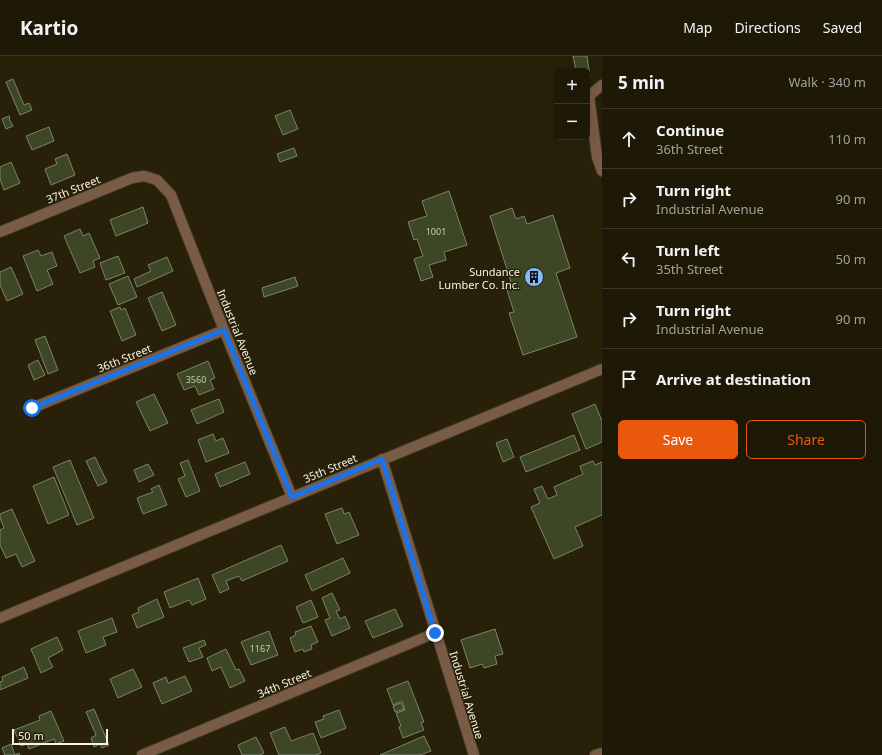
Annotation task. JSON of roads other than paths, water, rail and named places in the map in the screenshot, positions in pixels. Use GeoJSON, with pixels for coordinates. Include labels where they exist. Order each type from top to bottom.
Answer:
{"type":"FeatureCollection","features":[{"type":"Feature","properties":{"kind":"street"},"geometry":{"type":"LineString","coordinates":[[602,85],[589,96],[597,157],[602,171]]}},
{"type":"Feature","properties":{"kind":"street","name":"37th Street"},"geometry":{"type":"LineString","coordinates":[[0,232],[132,178],[144,176],[157,180]]}},
{"type":"Feature","properties":{"kind":"street","name":"Industrial Avenue"},"geometry":{"type":"LineString","coordinates":[[157,180],[171,195],[292,497]]}},
{"type":"Feature","properties":{"kind":"street","name":"36th Street"},"geometry":{"type":"LineString","coordinates":[[32,408],[224,330]]}},
{"type":"Feature","properties":{"kind":"street","name":"35th Street"},"geometry":{"type":"LineString","coordinates":[[0,618],[602,368]]}},
{"type":"Feature","properties":{"kind":"street","name":"Industrial Avenue"},"geometry":{"type":"LineString","coordinates":[[382,459],[474,755]]}},
{"type":"Feature","properties":{"kind":"street","name":"34th Street"},"geometry":{"type":"LineString","coordinates":[[142,755],[435,633]]}},
{"type":"Feature","properties":{"kind":"street"},"geometry":{"type":"LineString","coordinates":[[596,755],[602,753]]}},
{"type":"Feature","properties":{"kind":"place","name":"Sundance Lumber Co. Inc."},"geometry":{"type":"Point","coordinates":[534,277]}}]}
